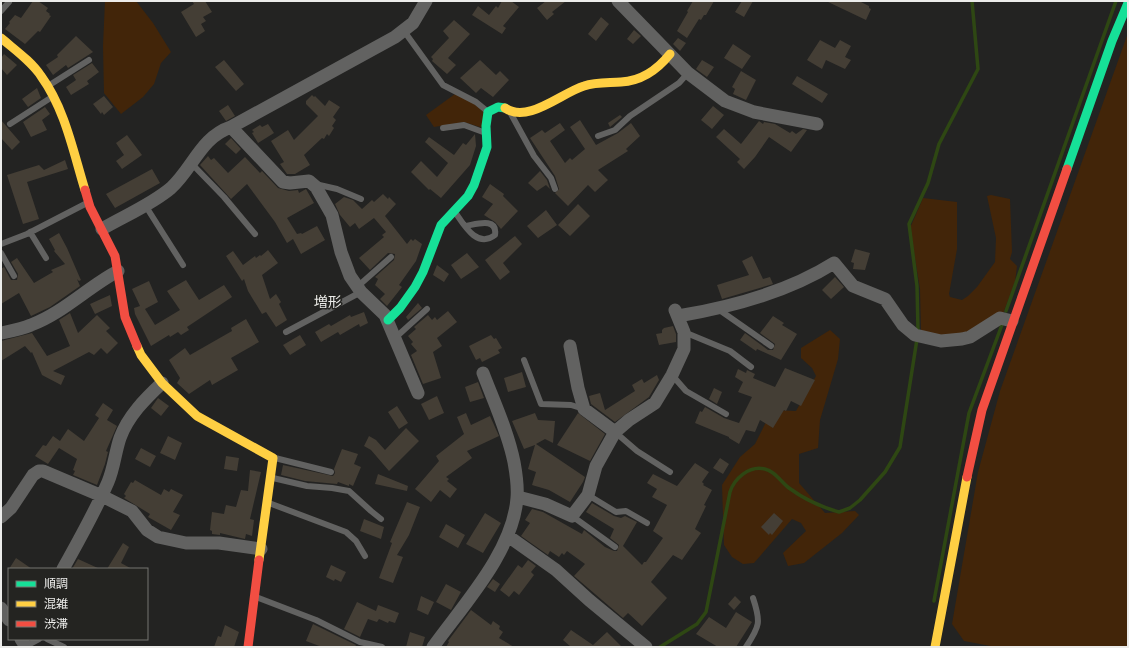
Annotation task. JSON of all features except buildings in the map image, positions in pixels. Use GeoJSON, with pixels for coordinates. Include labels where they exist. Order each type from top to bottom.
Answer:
{"type":"FeatureCollection","features":[{"type":"Feature","properties":{"kind":"street"},"geometry":{"type":"LineString","coordinates":[[102,229],[145,205],[172,187],[209,140],[219,131],[231,127],[404,31],[413,23],[426,1]]}},
{"type":"Feature","properties":{"kind":"street"},"geometry":{"type":"LineString","coordinates":[[618,1],[688,73],[725,101],[754,112],[817,124]]}},
{"type":"Feature","properties":{"kind":"street"},"geometry":{"type":"LineString","coordinates":[[936,647],[973,444],[982,410],[1012,321],[1112,41],[1128,3]]}},
{"type":"Feature","properties":{"kind":"street"},"geometry":{"type":"LineString","coordinates":[[1,38],[27,60],[41,75],[63,117],[88,202],[115,256],[125,317],[134,341],[144,359],[162,383],[197,416],[273,458],[248,647]]}},
{"type":"Feature","properties":{"kind":"street"},"geometry":{"type":"LineString","coordinates":[[388,320],[400,308],[415,287],[423,272],[437,232],[443,222],[468,196],[474,185],[487,146],[486,117],[488,112],[498,107],[504,108],[511,112],[530,112],[583,86],[595,83],[623,82],[641,77],[660,66],[670,54]]}},
{"type":"Feature","properties":{"kind":"street"},"geometry":{"type":"LineString","coordinates":[[231,127],[283,182],[290,183],[309,181],[314,184],[332,215],[346,266],[359,289],[388,320],[418,393]]}},
{"type":"Feature","properties":{"kind":"street"},"geometry":{"type":"LineString","coordinates":[[518,497],[545,504],[572,516],[588,495],[596,466],[615,432],[629,420],[655,403],[672,375],[684,349],[684,332],[676,312],[718,309],[799,283],[834,263],[853,286],[886,299],[903,325],[915,335],[941,341],[952,340],[970,337],[1000,318],[1012,321]]}},
{"type":"Feature","properties":{"kind":"street"},"geometry":{"type":"LineString","coordinates":[[1,333],[31,326],[55,313],[101,280],[118,271]]}},
{"type":"Feature","properties":{"kind":"street"},"geometry":{"type":"LineString","coordinates":[[570,346],[578,388],[584,409],[615,432]]}},
{"type":"Feature","properties":{"kind":"street"},"geometry":{"type":"LineString","coordinates":[[433,647],[479,584],[508,536],[518,497],[511,449],[483,373]]}},
{"type":"Feature","properties":{"kind":"street"},"geometry":{"type":"LineString","coordinates":[[64,568],[110,478],[120,438],[129,420],[145,398],[162,383]]}},
{"type":"Feature","properties":{"kind":"street"},"geometry":{"type":"LineString","coordinates":[[1,517],[11,508],[33,475],[39,471],[50,473],[132,511],[147,530],[158,537],[186,543],[219,543],[261,549]]}},
{"type":"Feature","properties":{"kind":"street"},"geometry":{"type":"LineString","coordinates":[[508,536],[556,570],[589,600],[646,647]]}},
{"type":"Feature","properties":{"kind":"street"},"geometry":{"type":"LineString","coordinates":[[1,608],[8,618]]}},
{"type":"Feature","properties":{"kind":"lane"},"geometry":{"type":"LineString","coordinates":[[1,11],[9,2]]}},
{"type":"Feature","properties":{"kind":"lane"},"geometry":{"type":"LineString","coordinates":[[404,31],[443,85],[476,102],[488,112]]}},
{"type":"Feature","properties":{"kind":"lane"},"geometry":{"type":"LineString","coordinates":[[48,86],[89,60]]}},
{"type":"Feature","properties":{"kind":"lane"},"geometry":{"type":"LineString","coordinates":[[598,136],[615,130],[630,116],[679,83],[688,73]]}},
{"type":"Feature","properties":{"kind":"lane"},"geometry":{"type":"LineString","coordinates":[[10,124],[53,96]]}},
{"type":"Feature","properties":{"kind":"lane"},"geometry":{"type":"LineString","coordinates":[[511,112],[534,156],[550,178],[555,189]]}},
{"type":"Feature","properties":{"kind":"lane"},"geometry":{"type":"LineString","coordinates":[[443,128],[464,125],[487,134]]}},
{"type":"Feature","properties":{"kind":"lane"},"geometry":{"type":"LineString","coordinates":[[191,163],[224,197],[256,234]]}},
{"type":"Feature","properties":{"kind":"lane"},"geometry":{"type":"LineString","coordinates":[[314,184],[337,189],[361,199]]}},
{"type":"Feature","properties":{"kind":"lane"},"geometry":{"type":"LineString","coordinates":[[1,244],[30,232],[88,202]]}},
{"type":"Feature","properties":{"kind":"lane"},"geometry":{"type":"LineString","coordinates":[[145,205],[184,265]]}},
{"type":"Feature","properties":{"kind":"lane"},"geometry":{"type":"LineString","coordinates":[[454,210],[465,226],[475,237],[486,239],[495,235],[494,228],[491,224],[485,222],[465,226]]}},
{"type":"Feature","properties":{"kind":"lane"},"geometry":{"type":"LineString","coordinates":[[30,232],[46,258]]}},
{"type":"Feature","properties":{"kind":"lane"},"geometry":{"type":"LineString","coordinates":[[1,254],[14,276]]}},
{"type":"Feature","properties":{"kind":"lane"},"geometry":{"type":"LineString","coordinates":[[286,332],[359,289],[391,257]]}},
{"type":"Feature","properties":{"kind":"lane"},"geometry":{"type":"LineString","coordinates":[[395,338],[427,309]]}},
{"type":"Feature","properties":{"kind":"lane"},"geometry":{"type":"LineString","coordinates":[[718,309],[771,346]]}},
{"type":"Feature","properties":{"kind":"lane"},"geometry":{"type":"LineString","coordinates":[[684,332],[730,351],[751,366]]}},
{"type":"Feature","properties":{"kind":"lane"},"geometry":{"type":"LineString","coordinates":[[524,360],[542,404],[571,405],[584,409]]}},
{"type":"Feature","properties":{"kind":"lane"},"geometry":{"type":"LineString","coordinates":[[672,375],[686,391],[726,414]]}},
{"type":"Feature","properties":{"kind":"lane"},"geometry":{"type":"LineString","coordinates":[[615,432],[637,451],[670,472]]}},
{"type":"Feature","properties":{"kind":"lane"},"geometry":{"type":"LineString","coordinates":[[273,458],[331,472]]}},
{"type":"Feature","properties":{"kind":"lane"},"geometry":{"type":"LineString","coordinates":[[271,477],[307,486],[349,491],[376,516],[381,518]]}},
{"type":"Feature","properties":{"kind":"lane"},"geometry":{"type":"LineString","coordinates":[[588,495],[616,512],[626,511],[647,523]]}},
{"type":"Feature","properties":{"kind":"lane"},"geometry":{"type":"LineString","coordinates":[[268,502],[346,532],[356,540],[365,556]]}},
{"type":"Feature","properties":{"kind":"lane"},"geometry":{"type":"LineString","coordinates":[[572,516],[615,547]]}},
{"type":"Feature","properties":{"kind":"lane"},"geometry":{"type":"LineString","coordinates":[[255,597],[316,620],[360,642],[382,647]]}},
{"type":"Feature","properties":{"kind":"lane"},"geometry":{"type":"LineString","coordinates":[[746,647],[758,626],[753,598]]}},
{"type":"Feature","properties":{"kind":"lane"},"geometry":{"type":"LineString","coordinates":[[24,644],[36,640]]}},
{"type":"Feature","properties":{"kind":"lane"},"geometry":{"type":"LineString","coordinates":[[49,640],[64,647]]}},
{"type":"Feature","properties":{"kind":"shaded area"},"geometry":{"type":"Polygon","coordinates":[[[105,1],[136,1],[153,23],[171,52],[161,63],[154,84],[143,97],[121,114],[104,93],[103,46],[105,1]]]}},
{"type":"Feature","properties":{"kind":"shaded area"},"geometry":{"type":"Polygon","coordinates":[[[1128,33],[1128,647],[996,647],[964,641],[952,624],[978,472],[1000,391],[1128,33]]]}},
{"type":"Feature","properties":{"kind":"shaded area"},"geometry":{"type":"Polygon","coordinates":[[[455,94],[471,101],[485,113],[483,128],[464,122],[434,127],[426,115],[455,94]]]}},
{"type":"Feature","properties":{"kind":"shaded area"},"geometry":{"type":"Polygon","coordinates":[[[991,195],[1010,199],[1012,252],[1010,259],[1017,266],[1015,282],[1003,314],[980,329],[952,339],[921,331],[920,289],[910,228],[923,198],[957,202],[957,249],[949,294],[950,297],[962,300],[977,287],[995,262],[996,238],[987,196],[991,195]]]}},
{"type":"Feature","properties":{"kind":"shaded area"},"geometry":{"type":"Polygon","coordinates":[[[830,330],[840,339],[838,359],[820,420],[818,448],[799,454],[799,483],[825,513],[855,511],[859,515],[842,533],[804,563],[788,566],[783,553],[806,531],[801,523],[792,519],[754,563],[743,564],[732,557],[724,545],[722,485],[740,457],[755,444],[772,410],[796,411],[816,376],[812,368],[801,358],[801,348],[830,330]]]}},
{"type":"Feature","properties":{"kind":"waterway"},"geometry":{"type":"LineString","coordinates":[[918,330],[917,286],[909,224],[928,183],[939,144],[978,69],[972,1]]}},
{"type":"Feature","properties":{"kind":"waterway"},"geometry":{"type":"LineString","coordinates":[[1006,311],[1116,1]]}},
{"type":"Feature","properties":{"kind":"waterway"},"geometry":{"type":"LineString","coordinates":[[934,601],[969,413],[1003,322]]}},
{"type":"Feature","properties":{"kind":"waterway"},"geometry":{"type":"LineString","coordinates":[[660,647],[697,624],[706,612],[730,492],[735,482],[743,474],[759,468],[769,470],[789,488],[801,496],[826,508],[839,512],[850,508],[860,500],[885,472],[900,447],[917,339]]}},
{"type":"Feature","properties":{"kind":"traffic: fast"},"geometry":{"type":"LineString","coordinates":[[1067,169],[1112,41],[1128,3]]}},
{"type":"Feature","properties":{"kind":"traffic: fast"},"geometry":{"type":"LineString","coordinates":[[388,320],[400,308],[415,287],[423,272],[441,225],[468,196],[474,185],[487,147],[486,126],[488,112],[498,107],[505,108]]}},
{"type":"Feature","properties":{"kind":"traffic: slow"},"geometry":{"type":"LineString","coordinates":[[1,38],[32,65],[49,89],[68,131],[85,190]]}},
{"type":"Feature","properties":{"kind":"traffic: slow"},"geometry":{"type":"LineString","coordinates":[[505,108],[514,112],[534,110],[584,86],[628,81],[642,77],[660,65],[670,54]]}},
{"type":"Feature","properties":{"kind":"traffic: slow"},"geometry":{"type":"LineString","coordinates":[[137,346],[141,355],[162,383],[197,416],[273,458],[259,560]]}},
{"type":"Feature","properties":{"kind":"traffic: slow"},"geometry":{"type":"LineString","coordinates":[[935,647],[967,477]]}},
{"type":"Feature","properties":{"kind":"traffic: jam"},"geometry":{"type":"LineString","coordinates":[[967,477],[982,410],[1067,169]]}},
{"type":"Feature","properties":{"kind":"traffic: jam"},"geometry":{"type":"LineString","coordinates":[[85,190],[90,207],[115,256],[125,317],[137,346]]}},
{"type":"Feature","properties":{"kind":"traffic: jam"},"geometry":{"type":"LineString","coordinates":[[248,647],[259,560]]}},
{"type":"Feature","properties":{"kind":"district","name":"増形"},"geometry":{"type":"Point","coordinates":[328,302]}}]}
